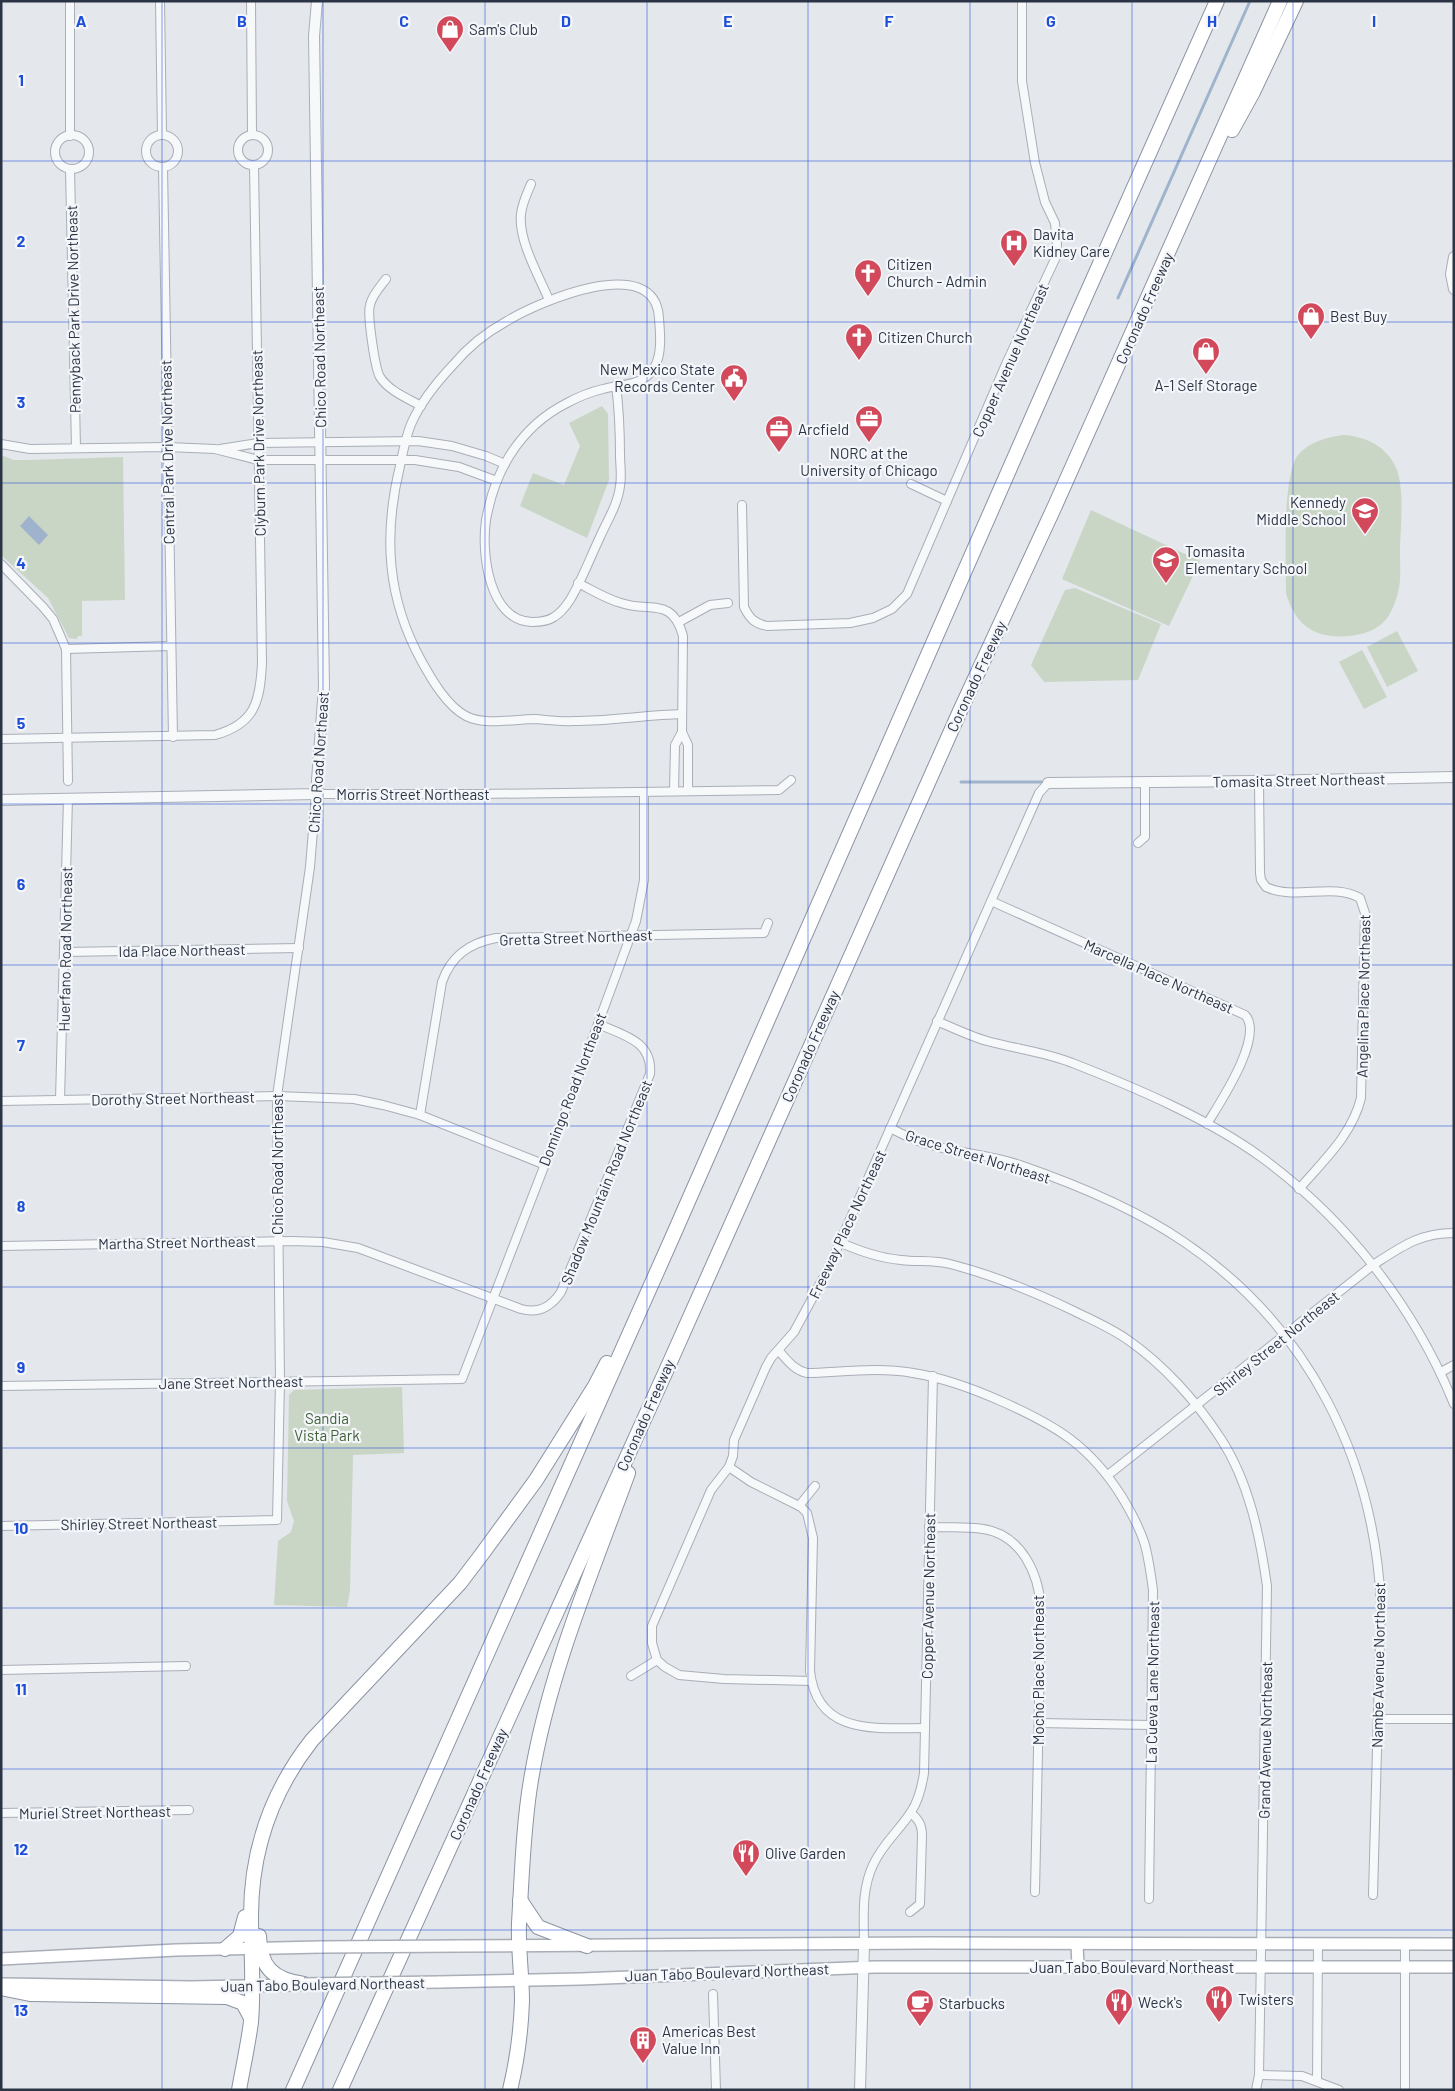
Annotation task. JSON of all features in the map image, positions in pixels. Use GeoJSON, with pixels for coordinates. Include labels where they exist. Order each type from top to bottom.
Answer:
{"type":"FeatureCollection","features":[{"type":"Feature","properties":{"kind":"highway"},"geometry":{"type":"LineString","coordinates":[[1157,135],[1210,1]]}},
{"type":"Feature","properties":{"kind":"highway"},"geometry":{"type":"LineString","coordinates":[[293,2090],[672,1238],[1217,1]]}},
{"type":"Feature","properties":{"kind":"highway","name":"Coronado Freeway"},"geometry":{"type":"LineString","coordinates":[[340,2090],[666,1371],[952,727],[1054,508],[1280,1]]}},
{"type":"Feature","properties":{"kind":"highway"},"geometry":{"type":"LineString","coordinates":[[1208,166],[1243,110],[1296,1]]}},
{"type":"Feature","properties":{"kind":"highway"},"geometry":{"type":"LineString","coordinates":[[240,2090],[251,2022],[251,1985],[255,1948],[252,1891],[259,1847],[274,1803],[296,1763],[319,1733],[460,1583],[530,1488],[595,1386],[672,1238]]}},
{"type":"Feature","properties":{"kind":"highway"},"geometry":{"type":"LineString","coordinates":[[510,2090],[515,2071],[522,2000],[518,1946],[520,1900],[531,1780],[542,1724],[574,1622],[666,1371]]}},
{"type":"Feature","properties":{"kind":"highway"},"geometry":{"type":"LineString","coordinates":[[225,1949],[237,1940],[244,1928],[249,1866],[262,1817],[286,1768],[296,1763]]}},
{"type":"Feature","properties":{"kind":"highway"},"geometry":{"type":"LineString","coordinates":[[520,1900],[538,1927],[586,1946]]}},
{"type":"Feature","properties":{"kind":"highway"},"geometry":{"type":"LineString","coordinates":[[255,1948],[274,1974],[288,1981],[304,1984]]}},
{"type":"Feature","properties":{"kind":"highway"},"geometry":{"type":"LineString","coordinates":[[1,1986],[30,1994],[236,1998],[248,2009],[251,2022]]}},
{"type":"Feature","properties":{"kind":"main road"},"geometry":{"type":"LineString","coordinates":[[1077,1944],[1078,1967]]}},
{"type":"Feature","properties":{"kind":"main road","name":"Juan Tabo Boulevard Northeast"},"geometry":{"type":"LineString","coordinates":[[1,1959],[225,1949],[320,1947],[1454,1944]]}},
{"type":"Feature","properties":{"kind":"main road","name":"Juan Tabo Boulevard Northeast"},"geometry":{"type":"LineString","coordinates":[[1,1986],[190,1987],[439,1982],[864,1967],[1454,1967]]}},
{"type":"Feature","properties":{"kind":"street"},"geometry":{"type":"LineString","coordinates":[[70,1],[70,136]]}},
{"type":"Feature","properties":{"kind":"street"},"geometry":{"type":"LineString","coordinates":[[160,1],[162,135]]}},
{"type":"Feature","properties":{"kind":"street"},"geometry":{"type":"LineString","coordinates":[[252,1],[252,134]]}},
{"type":"Feature","properties":{"kind":"street","name":"Chico Road Northeast"},"geometry":{"type":"LineString","coordinates":[[277,1520],[280,1382],[276,1096],[310,867],[324,687],[314,36],[317,1]]}},
{"type":"Feature","properties":{"kind":"street","name":"Copper Avenue Northeast"},"geometry":{"type":"LineString","coordinates":[[742,505],[744,607],[750,619],[757,624],[767,626],[826,625],[861,621],[887,613],[907,594],[1006,364],[1056,257],[1055,223],[1045,202],[1039,180],[1022,81],[1022,1]]}},
{"type":"Feature","properties":{"kind":"street"},"geometry":{"type":"LineString","coordinates":[[252,134],[263,138],[268,149],[264,160],[254,165],[243,160],[238,150],[241,141],[252,134]]}},
{"type":"Feature","properties":{"kind":"street"},"geometry":{"type":"LineString","coordinates":[[162,135],[173,140],[178,151],[174,162],[163,167],[150,162],[146,154],[150,141],[162,135]]}},
{"type":"Feature","properties":{"kind":"street"},"geometry":{"type":"LineString","coordinates":[[70,136],[80,138],[87,147],[88,152],[83,165],[70,169],[65,168],[57,160],[55,150],[60,140],[70,136]]}},
{"type":"Feature","properties":{"kind":"street","name":"Clyburn Park Drive Northeast"},"geometry":{"type":"LineString","coordinates":[[173,737],[214,735],[240,725],[247,718],[258,699],[262,670],[254,165]]}},
{"type":"Feature","properties":{"kind":"street","name":"Central Park Drive Northeast"},"geometry":{"type":"LineString","coordinates":[[163,167],[173,737]]}},
{"type":"Feature","properties":{"kind":"street","name":"Pennyback Park Drive Northeast"},"geometry":{"type":"LineString","coordinates":[[70,169],[76,448]]}},
{"type":"Feature","properties":{"kind":"street"},"geometry":{"type":"LineString","coordinates":[[531,184],[521,211],[521,225],[524,239],[549,300]]}},
{"type":"Feature","properties":{"kind":"street"},"geometry":{"type":"LineString","coordinates":[[1454,257],[1451,274],[1454,289]]}},
{"type":"Feature","properties":{"kind":"street"},"geometry":{"type":"LineString","coordinates":[[386,279],[370,304],[375,365],[380,376],[389,386],[421,406]]}},
{"type":"Feature","properties":{"kind":"street"},"geometry":{"type":"LineString","coordinates":[[616,386],[620,420],[620,489],[614,507],[568,603],[555,617],[544,621],[526,622],[514,618],[498,599],[488,568],[485,535],[486,520],[497,481],[505,464],[523,436],[550,414],[582,396],[616,386],[640,381],[653,370],[659,351],[659,314],[654,299],[645,290],[634,285],[590,288],[549,300],[504,322],[482,337],[460,356],[440,380],[413,420],[401,460],[393,499],[389,533],[391,568],[398,605],[414,647],[425,668],[445,697],[469,718],[483,720],[535,719],[576,721],[682,714]]}},
{"type":"Feature","properties":{"kind":"street"},"geometry":{"type":"LineString","coordinates":[[1,444],[20,449],[167,447],[215,449],[258,442],[433,442],[486,456],[505,464]]}},
{"type":"Feature","properties":{"kind":"street"},"geometry":{"type":"LineString","coordinates":[[215,449],[258,460],[401,460],[428,462],[459,467],[497,481]]}},
{"type":"Feature","properties":{"kind":"street"},"geometry":{"type":"LineString","coordinates":[[911,484],[947,501]]}},
{"type":"Feature","properties":{"kind":"street"},"geometry":{"type":"LineString","coordinates":[[1,564],[53,619],[66,649],[68,781]]}},
{"type":"Feature","properties":{"kind":"street"},"geometry":{"type":"LineString","coordinates":[[578,583],[622,604],[655,607],[664,610],[679,622],[683,636],[682,732],[688,745],[688,791]]}},
{"type":"Feature","properties":{"kind":"street"},"geometry":{"type":"LineString","coordinates":[[679,622],[710,605],[728,603]]}},
{"type":"Feature","properties":{"kind":"street"},"geometry":{"type":"LineString","coordinates":[[66,649],[171,646]]}},
{"type":"Feature","properties":{"kind":"street"},"geometry":{"type":"LineString","coordinates":[[674,792],[674,745],[682,732]]}},
{"type":"Feature","properties":{"kind":"street"},"geometry":{"type":"LineString","coordinates":[[1,739],[173,737]]}},
{"type":"Feature","properties":{"kind":"street","name":"Tomasita Street Northeast"},"geometry":{"type":"LineString","coordinates":[[1048,782],[1259,781],[1454,777]]}},
{"type":"Feature","properties":{"kind":"street","name":"Morris Street Northeast"},"geometry":{"type":"LineString","coordinates":[[1,800],[316,794],[779,790],[790,780]]}},
{"type":"Feature","properties":{"kind":"street","name":"Angelina Place Northeast"},"geometry":{"type":"LineString","coordinates":[[1259,781],[1260,873],[1266,887],[1283,892],[1347,892],[1360,898],[1365,913],[1361,1098],[1356,1115],[1344,1137],[1299,1189]]}},
{"type":"Feature","properties":{"kind":"street","name":"Freeway Place Northeast"},"geometry":{"type":"LineString","coordinates":[[657,1660],[652,1643],[652,1626],[711,1490],[729,1467],[733,1456],[734,1440],[766,1367],[806,1311],[840,1242],[1039,793],[1048,782]]}},
{"type":"Feature","properties":{"kind":"street"},"geometry":{"type":"LineString","coordinates":[[1138,843],[1145,837],[1145,782]]}},
{"type":"Feature","properties":{"kind":"street","name":"Domingo Road Northeast"},"geometry":{"type":"LineString","coordinates":[[462,1379],[598,1024],[640,907],[644,880],[644,792]]}},
{"type":"Feature","properties":{"kind":"street","name":"Huerfano Road Northeast"},"geometry":{"type":"LineString","coordinates":[[60,1100],[68,798]]}},
{"type":"Feature","properties":{"kind":"street","name":"Marcella Place Northeast"},"geometry":{"type":"LineString","coordinates":[[991,901],[1248,1018],[1250,1030],[1242,1062],[1207,1124]]}},
{"type":"Feature","properties":{"kind":"street","name":"Gretta Street Northeast"},"geometry":{"type":"LineString","coordinates":[[420,1115],[442,982],[449,965],[459,954],[479,942],[496,938],[764,933],[768,923]]}},
{"type":"Feature","properties":{"kind":"street","name":"Ida Place Northeast"},"geometry":{"type":"LineString","coordinates":[[65,952],[299,948]]}},
{"type":"Feature","properties":{"kind":"street"},"geometry":{"type":"LineString","coordinates":[[938,1021],[986,1041],[1028,1049],[1072,1063],[1139,1090],[1207,1124],[1260,1156],[1338,1224],[1373,1265],[1402,1303],[1427,1344],[1454,1404]]}},
{"type":"Feature","properties":{"kind":"street","name":"Shadow Mountain Road Northeast"},"geometry":{"type":"LineString","coordinates":[[493,1299],[532,1311],[544,1309],[556,1300],[561,1292],[648,1080],[650,1061],[642,1046],[630,1038],[598,1024]]}},
{"type":"Feature","properties":{"kind":"street","name":"Dorothy Street Northeast"},"geometry":{"type":"LineString","coordinates":[[1,1101],[276,1096],[354,1099],[384,1104],[420,1115],[543,1164]]}},
{"type":"Feature","properties":{"kind":"street","name":"Grace Street Northeast"},"geometry":{"type":"LineString","coordinates":[[890,1128],[920,1142],[993,1157],[1019,1165],[1126,1209],[1153,1223],[1184,1242],[1224,1272],[1254,1300],[1286,1336]]}},
{"type":"Feature","properties":{"kind":"street","name":"Shirley Street Northeast"},"geometry":{"type":"LineString","coordinates":[[1108,1475],[1286,1336],[1373,1265],[1412,1241],[1436,1233],[1454,1233]]}},
{"type":"Feature","properties":{"kind":"street","name":"Martha Street Northeast"},"geometry":{"type":"LineString","coordinates":[[1,1246],[277,1240],[323,1242],[358,1248],[493,1299]]}},
{"type":"Feature","properties":{"kind":"street","name":"Grand Avenue Northeast"},"geometry":{"type":"LineString","coordinates":[[840,1242],[866,1253],[899,1260],[948,1263],[1004,1279],[1094,1320],[1127,1339],[1156,1363],[1196,1406],[1222,1440],[1249,1501],[1258,1529],[1267,1586],[1259,1967],[1259,2075],[1256,2090]]}},
{"type":"Feature","properties":{"kind":"street","name":"Nambe Avenue Northeast"},"geometry":{"type":"LineString","coordinates":[[1286,1336],[1314,1375],[1331,1405],[1345,1437],[1366,1499],[1375,1539],[1380,1580],[1373,1894]]}},
{"type":"Feature","properties":{"kind":"street"},"geometry":{"type":"LineString","coordinates":[[779,1351],[800,1372],[890,1371],[933,1376],[978,1390],[1044,1421],[1077,1443],[1108,1475]]}},
{"type":"Feature","properties":{"kind":"street"},"geometry":{"type":"LineString","coordinates":[[1441,1372],[1454,1365]]}},
{"type":"Feature","properties":{"kind":"street","name":"Copper Avenue Northeast"},"geometry":{"type":"LineString","coordinates":[[860,2090],[865,1888],[873,1865],[883,1846],[911,1813],[922,1790],[923,1781],[933,1376]]}},
{"type":"Feature","properties":{"kind":"street","name":"Jane Street Northeast"},"geometry":{"type":"LineString","coordinates":[[1,1386],[462,1379]]}},
{"type":"Feature","properties":{"kind":"street"},"geometry":{"type":"LineString","coordinates":[[729,1467],[751,1482],[799,1506],[807,1513],[813,1538],[811,1681],[817,1698],[838,1718],[851,1725],[925,1728]]}},
{"type":"Feature","properties":{"kind":"street","name":"La Cueva Lane Northeast"},"geometry":{"type":"LineString","coordinates":[[1108,1475],[1140,1530],[1148,1557],[1154,1607],[1149,1899]]}},
{"type":"Feature","properties":{"kind":"street"},"geometry":{"type":"LineString","coordinates":[[799,1506],[815,1486]]}},
{"type":"Feature","properties":{"kind":"street","name":"Shirley Street Northeast"},"geometry":{"type":"LineString","coordinates":[[1,1526],[277,1520]]}},
{"type":"Feature","properties":{"kind":"street","name":"Mocho Place Northeast"},"geometry":{"type":"LineString","coordinates":[[929,1527],[982,1529],[994,1532],[1012,1543],[1022,1552],[1037,1578],[1040,1594],[1035,1892]]}},
{"type":"Feature","properties":{"kind":"street"},"geometry":{"type":"LineString","coordinates":[[631,1676],[657,1660],[671,1671],[688,1677],[811,1681]]}},
{"type":"Feature","properties":{"kind":"street"},"geometry":{"type":"LineString","coordinates":[[1,1670],[186,1666]]}},
{"type":"Feature","properties":{"kind":"street"},"geometry":{"type":"LineString","coordinates":[[1378,1720],[1454,1719]]}},
{"type":"Feature","properties":{"kind":"street"},"geometry":{"type":"LineString","coordinates":[[1039,1723],[1151,1726]]}},
{"type":"Feature","properties":{"kind":"street","name":"Muriel Street Northeast"},"geometry":{"type":"LineString","coordinates":[[1,1814],[189,1810]]}},
{"type":"Feature","properties":{"kind":"street"},"geometry":{"type":"LineString","coordinates":[[910,1912],[920,1904],[922,1836],[922,1827],[918,1819],[911,1813]]}},
{"type":"Feature","properties":{"kind":"street"},"geometry":{"type":"LineString","coordinates":[[1317,2081],[1318,1944]]}},
{"type":"Feature","properties":{"kind":"street"},"geometry":{"type":"LineString","coordinates":[[1405,2090],[1406,1944]]}},
{"type":"Feature","properties":{"kind":"street"},"geometry":{"type":"LineString","coordinates":[[714,1994],[716,2090]]}},
{"type":"Feature","properties":{"kind":"street"},"geometry":{"type":"LineString","coordinates":[[1259,2075],[1302,2076],[1339,2090]]}},
{"type":"Feature","properties":{"kind":"green space"},"geometry":{"type":"Polygon","coordinates":[[[602,406],[608,414],[609,480],[587,538],[520,506],[533,473],[564,485],[580,446],[569,423],[602,406]]]}},
{"type":"Feature","properties":{"kind":"green space"},"geometry":{"type":"Polygon","coordinates":[[[1343,435],[1368,440],[1375,444],[1388,455],[1397,470],[1401,489],[1402,511],[1400,584],[1392,610],[1385,621],[1374,629],[1360,634],[1331,636],[1311,630],[1303,624],[1296,616],[1286,593],[1287,500],[1293,466],[1302,450],[1319,441],[1343,435]]]}},
{"type":"Feature","properties":{"kind":"green space"},"geometry":{"type":"Polygon","coordinates":[[[1,455],[14,460],[123,457],[125,600],[82,601],[82,636],[78,636],[77,639],[69,638],[48,598],[1,555],[1,455]]]}},
{"type":"Feature","properties":{"kind":"green space"},"geometry":{"type":"Polygon","coordinates":[[[1091,510],[1200,561],[1169,626],[1062,579],[1091,510]]]}},
{"type":"Feature","properties":{"kind":"green space"},"geometry":{"type":"Polygon","coordinates":[[[1075,588],[1161,624],[1138,680],[1044,682],[1031,665],[1065,590],[1075,588]]]}},
{"type":"Feature","properties":{"kind":"green space"},"geometry":{"type":"Polygon","coordinates":[[[1397,631],[1418,671],[1387,687],[1367,647],[1397,631]]]}},
{"type":"Feature","properties":{"kind":"green space"},"geometry":{"type":"Polygon","coordinates":[[[1362,650],[1387,697],[1364,709],[1339,662],[1362,650]]]}},
{"type":"Feature","properties":{"kind":"green space","name":"Sandia Vista Park"},"geometry":{"type":"Polygon","coordinates":[[[402,1387],[404,1453],[353,1455],[350,1591],[347,1607],[274,1605],[278,1541],[291,1532],[294,1521],[287,1501],[289,1395],[294,1390],[402,1387]]]}},
{"type":"Feature","properties":{"kind":"water"},"geometry":{"type":"Polygon","coordinates":[[[29,516],[48,535],[39,545],[20,526],[29,516]]]}},
{"type":"Feature","properties":{"kind":"waterway"},"geometry":{"type":"LineString","coordinates":[[1118,298],[1250,1]]}},
{"type":"Feature","properties":{"kind":"waterway"},"geometry":{"type":"LineString","coordinates":[[961,782],[1047,782]]}},
{"type":"Feature","properties":{"kind":"place","name":"Sam's Club"},"geometry":{"type":"Point","coordinates":[450,53]}},
{"type":"Feature","properties":{"kind":"place","name":"Davita Kidney Care"},"geometry":{"type":"Point","coordinates":[1014,267]}},
{"type":"Feature","properties":{"kind":"place","name":"Citizen Church - Admin"},"geometry":{"type":"Point","coordinates":[868,297]}},
{"type":"Feature","properties":{"kind":"place","name":"Best Buy"},"geometry":{"type":"Point","coordinates":[1311,340]}},
{"type":"Feature","properties":{"kind":"place","name":"Citizen Church"},"geometry":{"type":"Point","coordinates":[859,361]}},
{"type":"Feature","properties":{"kind":"place","name":"A-1 Self Storage"},"geometry":{"type":"Point","coordinates":[1206,375]}},
{"type":"Feature","properties":{"kind":"place","name":"New Mexico State Records Center"},"geometry":{"type":"Point","coordinates":[734,402]}},
{"type":"Feature","properties":{"kind":"place","name":"NORC at the University of Chicago"},"geometry":{"type":"Point","coordinates":[869,443]}},
{"type":"Feature","properties":{"kind":"place","name":"Arcfield"},"geometry":{"type":"Point","coordinates":[779,453]}},
{"type":"Feature","properties":{"kind":"place","name":"Kennedy Middle School"},"geometry":{"type":"Point","coordinates":[1365,535]}},
{"type":"Feature","properties":{"kind":"place","name":"Tomasita Elementary School"},"geometry":{"type":"Point","coordinates":[1166,584]}},
{"type":"Feature","properties":{"kind":"place","name":"Olive Garden"},"geometry":{"type":"Point","coordinates":[746,1877]}},
{"type":"Feature","properties":{"kind":"place","name":"Twisters"},"geometry":{"type":"Point","coordinates":[1219,2023]}},
{"type":"Feature","properties":{"kind":"place","name":"Weck's"},"geometry":{"type":"Point","coordinates":[1119,2026]}},
{"type":"Feature","properties":{"kind":"place","name":"Starbucks"},"geometry":{"type":"Point","coordinates":[920,2027]}},
{"type":"Feature","properties":{"kind":"place","name":"Americas Best Value Inn"},"geometry":{"type":"Point","coordinates":[643,2064]}}]}
